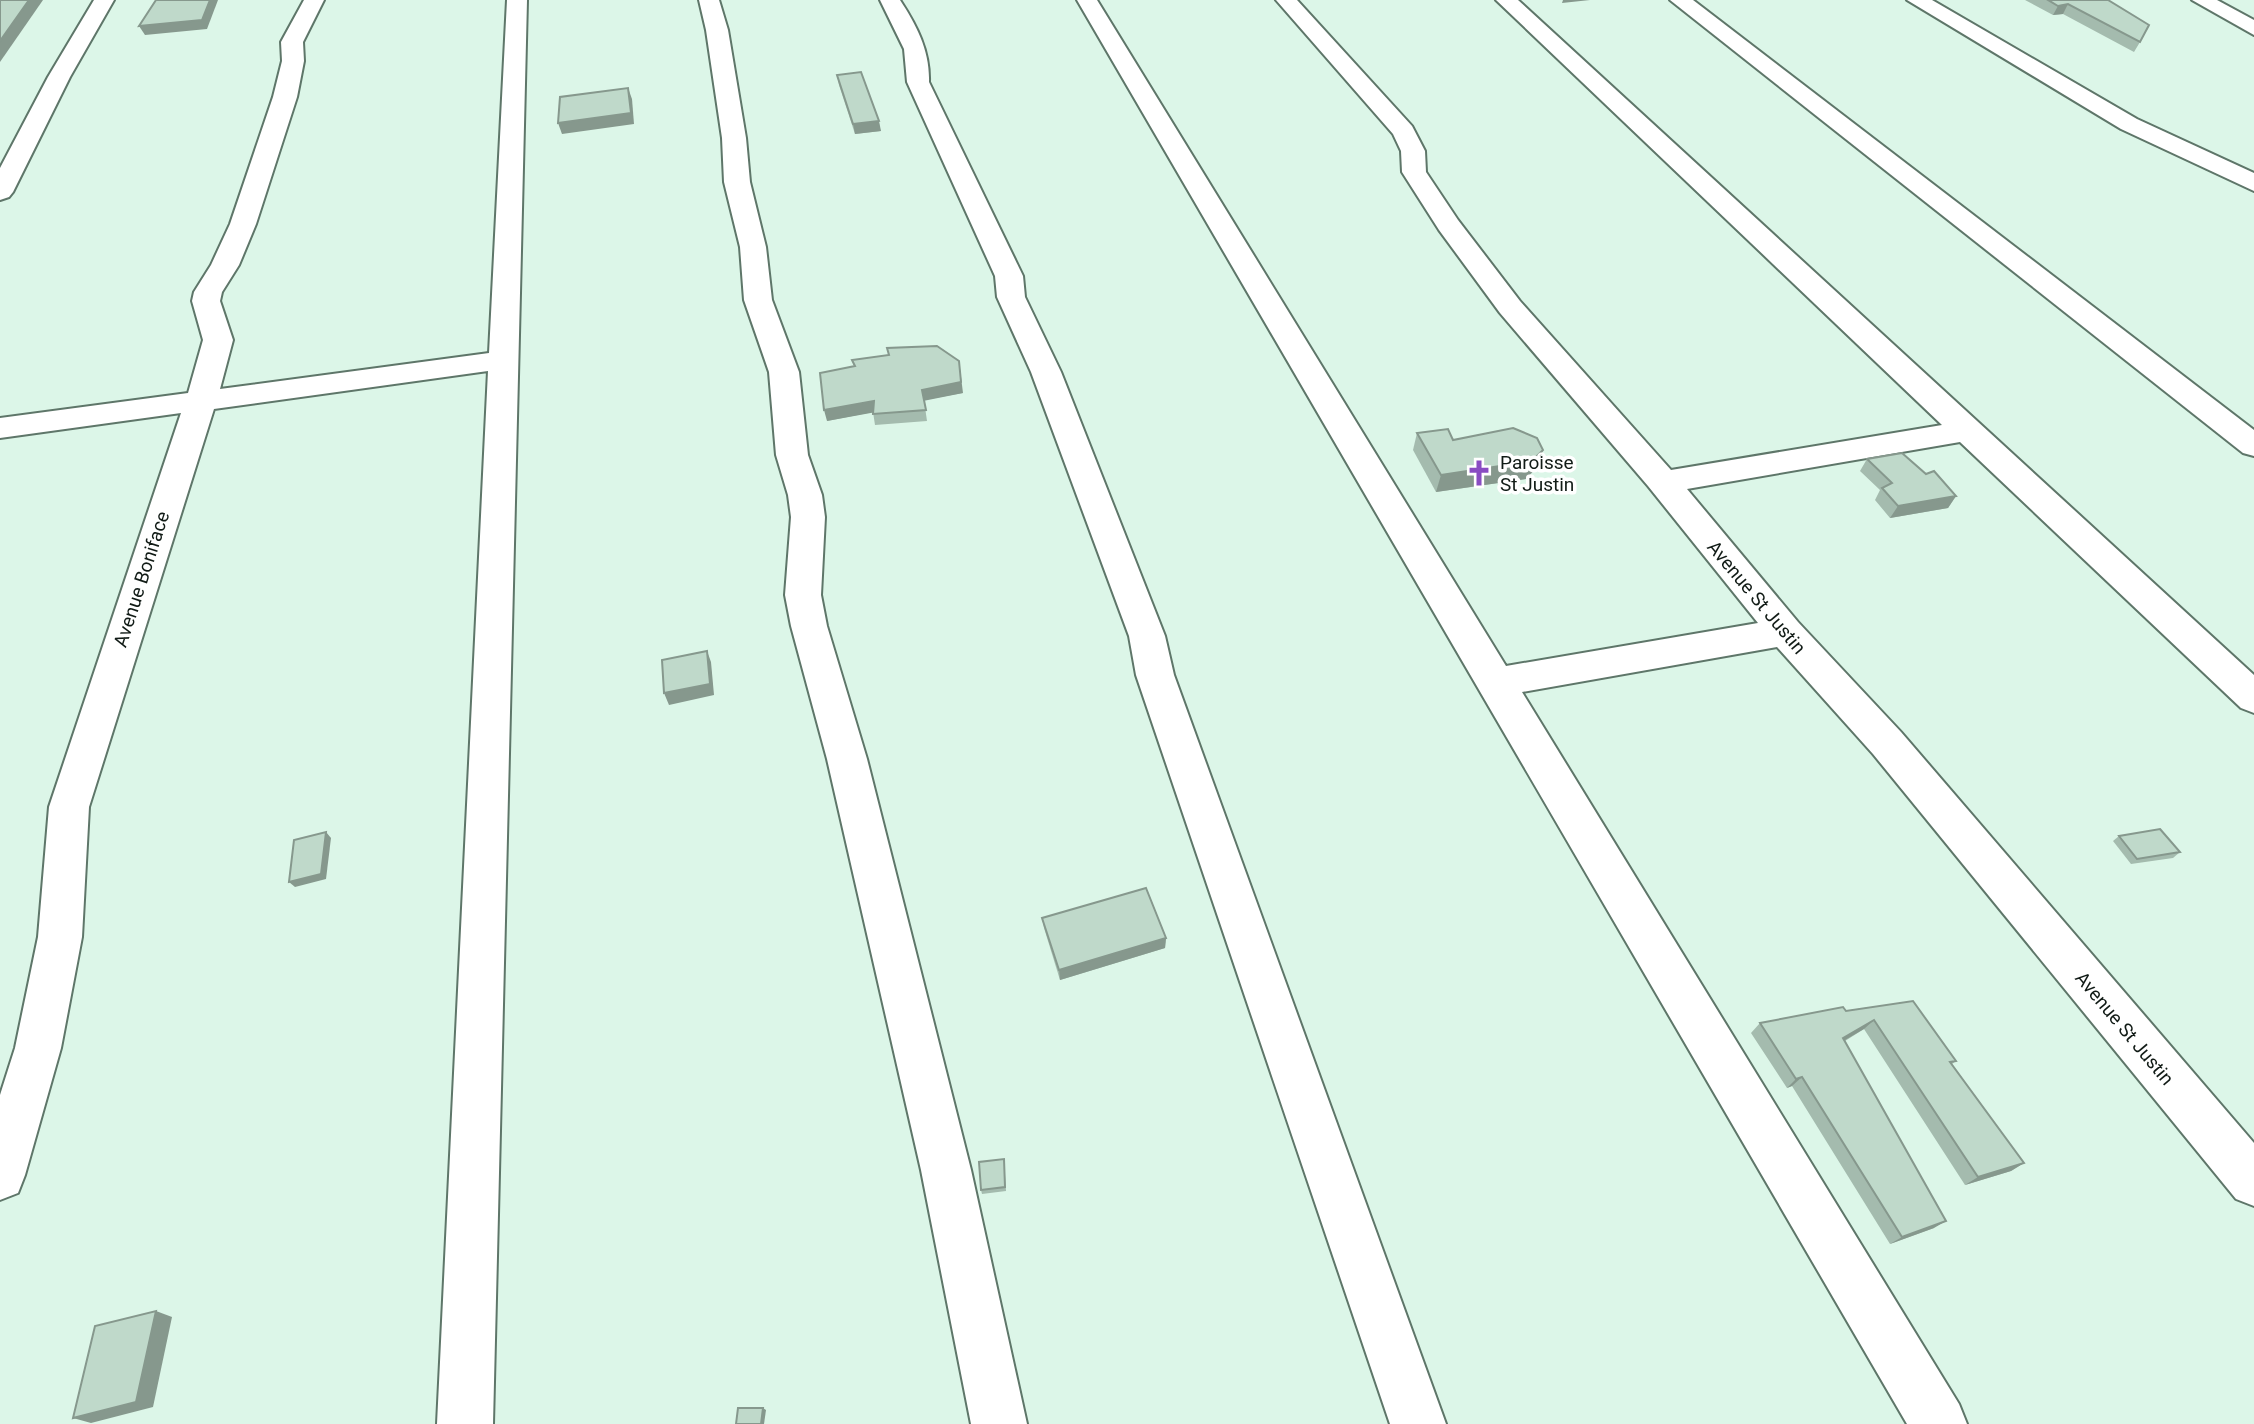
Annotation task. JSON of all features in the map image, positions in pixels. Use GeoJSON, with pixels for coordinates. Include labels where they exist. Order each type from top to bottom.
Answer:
{"type":"FeatureCollection","features":[{"type":"Feature","properties":{"kind":"street"},"geometry":{"type":"LineString","coordinates":[[0,192],[59,77],[104,0]]}},
{"type":"Feature","properties":{"kind":"street","name":"Avenue Boniface"},"geometry":{"type":"LineString","coordinates":[[0,1175],[38,1048],[60,937],[69,807],[218,340],[206,300],[208,292],[225,265],[243,224],[285,97],[293,61],[292,42],[314,0]]}},
{"type":"Feature","properties":{"kind":"street"},"geometry":{"type":"LineString","coordinates":[[465,1424],[517,0]]}},
{"type":"Feature","properties":{"kind":"street"},"geometry":{"type":"LineString","coordinates":[[709,0],[729,105],[737,182],[753,247],[758,299],[784,372],[792,455],[805,495],[808,517],[803,595],[808,626],[847,759],[946,1170],[999,1424]]}},
{"type":"Feature","properties":{"kind":"street"},"geometry":{"type":"LineString","coordinates":[[890,0],[909,31],[919,66],[918,82],[1009,276],[1011,297],[1046,372],[1094,503],[1110,536],[1147,636],[1159,688],[1418,1424]]}},
{"type":"Feature","properties":{"kind":"street"},"geometry":{"type":"LineString","coordinates":[[1087,0],[1939,1424]]}},
{"type":"Feature","properties":{"kind":"street","name":"Avenue St Justin"},"geometry":{"type":"LineString","coordinates":[[1286,0],[1383,111],[1404,131],[1413,151],[1415,172],[1448,224],[1510,307],[1663,482],[1785,632],[1887,743],[2254,1181]]}},
{"type":"Feature","properties":{"kind":"street"},"geometry":{"type":"LineString","coordinates":[[1506,0],[2254,698]]}},
{"type":"Feature","properties":{"kind":"street"},"geometry":{"type":"LineString","coordinates":[[1680,0],[2254,446]]}},
{"type":"Feature","properties":{"kind":"street"},"geometry":{"type":"LineString","coordinates":[[1917,0],[2129,124],[2254,183]]}},
{"type":"Feature","properties":{"kind":"street"},"geometry":{"type":"LineString","coordinates":[[2202,0],[2254,29]]}},
{"type":"Feature","properties":{"kind":"street"},"geometry":{"type":"LineString","coordinates":[[0,428],[504,360]]}},
{"type":"Feature","properties":{"kind":"street"},"geometry":{"type":"LineString","coordinates":[[1663,482],[1968,431]]}},
{"type":"Feature","properties":{"kind":"street"},"geometry":{"type":"LineString","coordinates":[[1495,682],[1785,632]]}},
{"type":"Feature","properties":{"kind":"building"},"geometry":{"type":"Polygon","coordinates":[[[0,0],[29,0],[0,41],[0,0]]]}},
{"type":"Feature","properties":{"kind":"building"},"geometry":{"type":"Polygon","coordinates":[[[156,0],[210,0],[202,20],[139,26],[156,0]]]}},
{"type":"Feature","properties":{"kind":"building"},"geometry":{"type":"Polygon","coordinates":[[[2048,0],[2108,0],[2149,25],[2140,42],[2068,4],[2058,6],[2048,0]]]}},
{"type":"Feature","properties":{"kind":"building"},"geometry":{"type":"Polygon","coordinates":[[[861,72],[879,121],[853,124],[837,75],[861,72]]]}},
{"type":"Feature","properties":{"kind":"building"},"geometry":{"type":"Polygon","coordinates":[[[628,88],[631,113],[558,123],[560,97],[628,88]]]}},
{"type":"Feature","properties":{"kind":"building"},"geometry":{"type":"Polygon","coordinates":[[[937,346],[959,361],[961,382],[922,390],[926,410],[873,414],[874,401],[824,410],[820,373],[855,366],[852,360],[889,355],[887,348],[937,346]]]}},
{"type":"Feature","properties":{"kind":"building"},"geometry":{"type":"Polygon","coordinates":[[[1513,428],[1537,438],[1543,450],[1532,461],[1441,475],[1417,433],[1448,429],[1453,440],[1513,428]]]}},
{"type":"Feature","properties":{"kind":"building"},"geometry":{"type":"Polygon","coordinates":[[[1902,453],[1926,474],[1934,471],[1956,496],[1898,506],[1882,488],[1892,483],[1867,459],[1902,453]]]}},
{"type":"Feature","properties":{"kind":"building"},"geometry":{"type":"Polygon","coordinates":[[[707,651],[710,684],[664,693],[662,660],[707,651]]]}},
{"type":"Feature","properties":{"kind":"building"},"geometry":{"type":"Polygon","coordinates":[[[2160,829],[2180,852],[2137,859],[2119,836],[2160,829]]]}},
{"type":"Feature","properties":{"kind":"building"},"geometry":{"type":"Polygon","coordinates":[[[326,832],[321,874],[289,882],[294,840],[326,832]]]}},
{"type":"Feature","properties":{"kind":"building"},"geometry":{"type":"Polygon","coordinates":[[[1146,888],[1166,938],[1059,970],[1042,918],[1146,888]]]}},
{"type":"Feature","properties":{"kind":"building"},"geometry":{"type":"Polygon","coordinates":[[[1913,1001],[1956,1061],[1950,1062],[2024,1163],[1978,1177],[1874,1020],[1843,1038],[1946,1221],[1902,1237],[1802,1077],[1796,1079],[1760,1023],[1843,1007],[1846,1011],[1913,1001]]]}},
{"type":"Feature","properties":{"kind":"building"},"geometry":{"type":"Polygon","coordinates":[[[1004,1159],[1005,1187],[981,1190],[979,1162],[1004,1159]]]}},
{"type":"Feature","properties":{"kind":"building"},"geometry":{"type":"Polygon","coordinates":[[[156,1311],[136,1402],[73,1418],[95,1326],[156,1311]]]}},
{"type":"Feature","properties":{"kind":"building"},"geometry":{"type":"Polygon","coordinates":[[[738,1408],[763,1408],[761,1424],[736,1424],[738,1408]]]}},
{"type":"Feature","properties":{"kind":"place","name":"Paroisse St Justin"},"geometry":{"type":"Point","coordinates":[1479,473]}}]}
